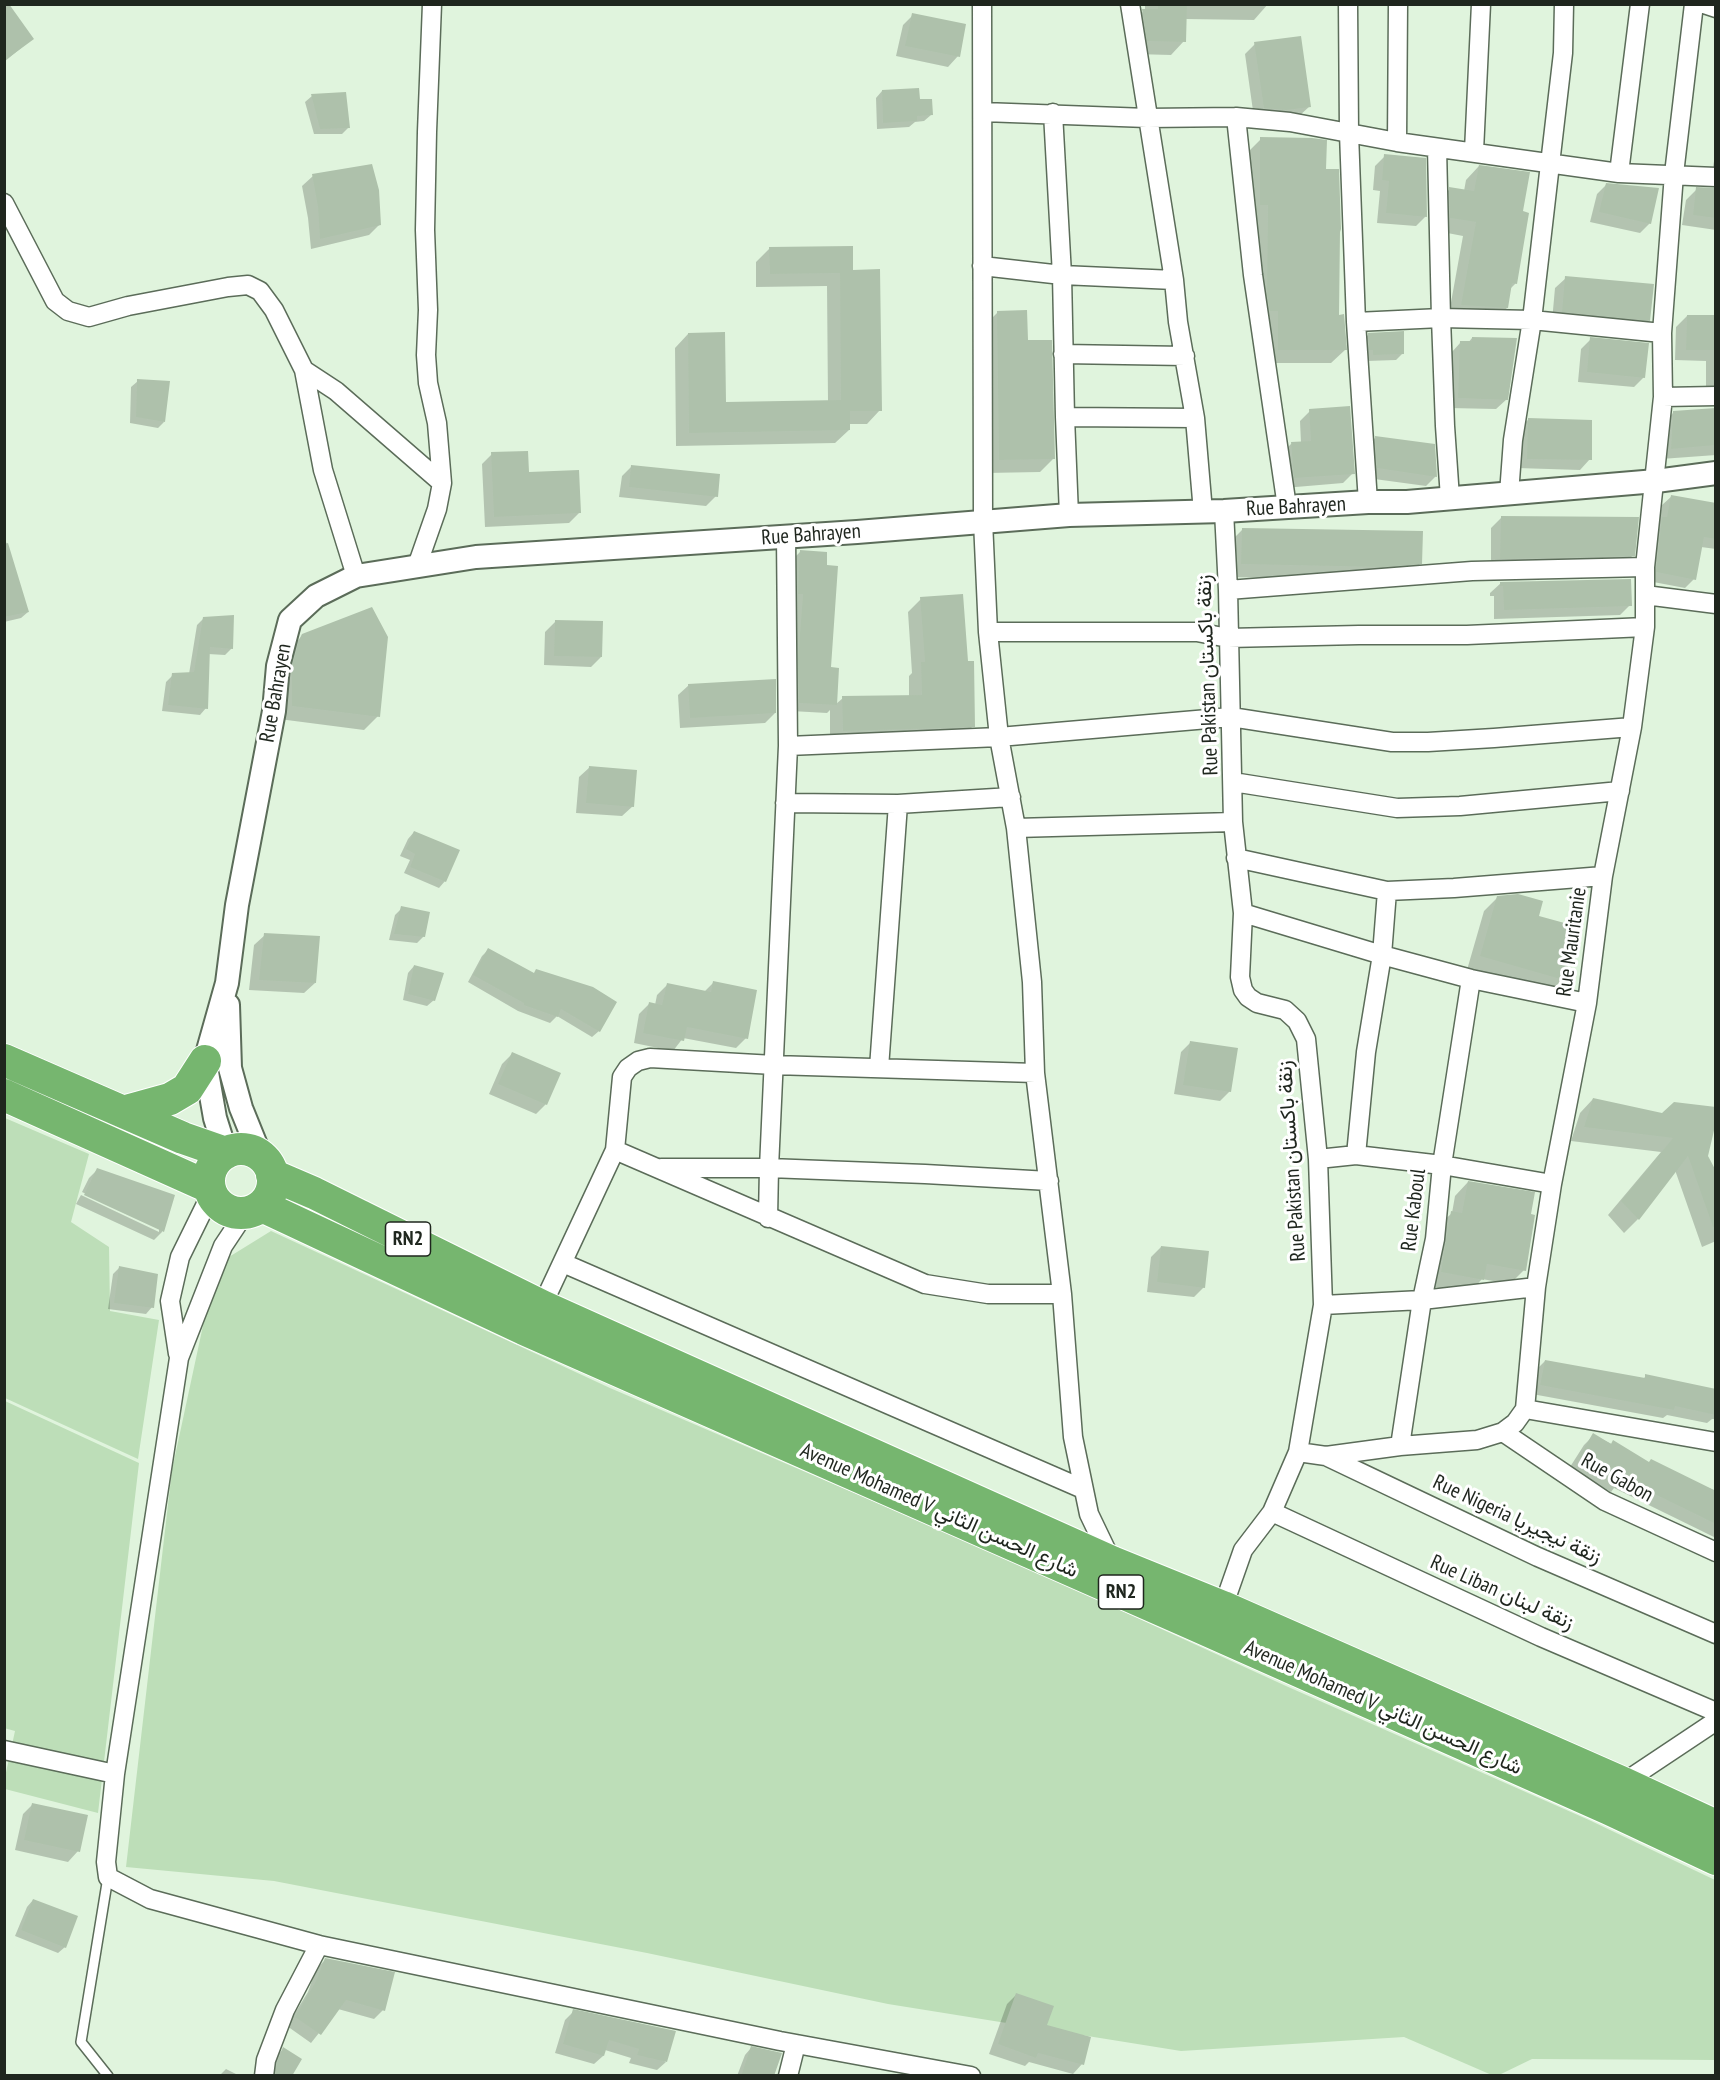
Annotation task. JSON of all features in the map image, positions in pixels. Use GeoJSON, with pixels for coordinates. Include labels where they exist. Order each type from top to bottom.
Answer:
{"type":"FeatureCollection","features":[{"type":"Feature","properties":{"kind":"highway","name":"RN2"},"geometry":{"type":"LineString","coordinates":[[4,1060],[183,1138],[226,1153],[247,1149],[266,1165]]}},
{"type":"Feature","properties":{"kind":"highway"},"geometry":{"type":"LineString","coordinates":[[123,1112],[170,1099],[179,1094],[187,1089],[205,1061]]}},
{"type":"Feature","properties":{"kind":"highway","name":"RN2"},"geometry":{"type":"LineString","coordinates":[[4,1095],[210,1190],[217,1203],[225,1209],[234,1213],[253,1209]]}},
{"type":"Feature","properties":{"kind":"highway"},"geometry":{"type":"LineString","coordinates":[[210,1190],[212,1167],[226,1153]]}},
{"type":"Feature","properties":{"kind":"highway"},"geometry":{"type":"LineString","coordinates":[[253,1209],[271,1192],[266,1165]]}},
{"type":"Feature","properties":{"kind":"highway","name":"Avenue Mohamed V شارع الحسن الثاني"},"geometry":{"type":"LineString","coordinates":[[266,1165],[314,1192],[542,1306],[1112,1562],[1223,1607],[1716,1826]]}},
{"type":"Feature","properties":{"kind":"highway","name":"Avenue Mohamed V شارع الحسن الثاني"},"geometry":{"type":"LineString","coordinates":[[253,1209],[1427,1727],[1716,1859]]}},
{"type":"Feature","properties":{"kind":"street"},"geometry":{"type":"LineString","coordinates":[[417,566],[437,509],[442,483],[437,423],[428,383],[426,356],[428,310],[425,230],[432,4]]}},
{"type":"Feature","properties":{"kind":"street"},"geometry":{"type":"LineString","coordinates":[[982,4],[983,521],[988,632],[999,737],[1016,828],[1032,982],[1035,1073],[1062,1294],[1073,1437],[1089,1514],[1112,1562]]}},
{"type":"Feature","properties":{"kind":"street","name":"Rue Pakistan زنقة باكستان"},"geometry":{"type":"LineString","coordinates":[[1130,4],[1174,280],[1178,322],[1228,590],[1233,822],[1243,913],[1240,977],[1243,990],[1248,997],[1257,1003],[1285,1010],[1297,1021],[1306,1039],[1318,1159],[1323,1305],[1298,1452],[1272,1512],[1243,1550],[1223,1607]]}},
{"type":"Feature","properties":{"kind":"street"},"geometry":{"type":"LineString","coordinates":[[1348,4],[1349,133],[1356,322],[1368,502]]}},
{"type":"Feature","properties":{"kind":"street"},"geometry":{"type":"LineString","coordinates":[[1397,142],[1398,4]]}},
{"type":"Feature","properties":{"kind":"street"},"geometry":{"type":"LineString","coordinates":[[1474,151],[1481,4]]}},
{"type":"Feature","properties":{"kind":"street"},"geometry":{"type":"LineString","coordinates":[[1509,494],[1514,440],[1532,320],[1551,164],[1563,53],[1564,4]]}},
{"type":"Feature","properties":{"kind":"street"},"geometry":{"type":"LineString","coordinates":[[1619,173],[1640,4]]}},
{"type":"Feature","properties":{"kind":"street","name":"Rue Mauritanie"},"geometry":{"type":"LineString","coordinates":[[1525,1408],[1536,1287],[1552,1184],[1587,1003],[1604,876],[1632,727],[1645,627],[1645,567],[1656,481],[1657,446],[1663,397],[1662,333],[1674,174],[1694,4]]}},
{"type":"Feature","properties":{"kind":"street"},"geometry":{"type":"LineString","coordinates":[[1704,4],[1716,8]]}},
{"type":"Feature","properties":{"kind":"street"},"geometry":{"type":"LineString","coordinates":[[983,112],[1147,118],[1236,117],[1300,123],[1397,142],[1619,173],[1716,177]]}},
{"type":"Feature","properties":{"kind":"street"},"geometry":{"type":"LineString","coordinates":[[1053,113],[1062,275],[1069,514]]}},
{"type":"Feature","properties":{"kind":"street"},"geometry":{"type":"LineString","coordinates":[[1236,117],[1253,275],[1287,507]]}},
{"type":"Feature","properties":{"kind":"street"},"geometry":{"type":"LineString","coordinates":[[1437,148],[1440,318],[1450,498]]}},
{"type":"Feature","properties":{"kind":"street"},"geometry":{"type":"LineString","coordinates":[[4,203],[55,301],[68,311],[89,318],[128,306],[248,285],[260,291],[268,299],[304,370],[323,470],[356,576]]}},
{"type":"Feature","properties":{"kind":"street"},"geometry":{"type":"LineString","coordinates":[[982,266],[1062,275],[1174,280]]}},
{"type":"Feature","properties":{"kind":"street"},"geometry":{"type":"LineString","coordinates":[[1356,322],[1440,318],[1532,320],[1662,333]]}},
{"type":"Feature","properties":{"kind":"street"},"geometry":{"type":"LineString","coordinates":[[1064,354],[1185,356]]}},
{"type":"Feature","properties":{"kind":"street"},"geometry":{"type":"LineString","coordinates":[[304,370],[336,391],[442,483]]}},
{"type":"Feature","properties":{"kind":"street"},"geometry":{"type":"LineString","coordinates":[[1663,397],[1716,396]]}},
{"type":"Feature","properties":{"kind":"street"},"geometry":{"type":"LineString","coordinates":[[1065,417],[1196,418]]}},
{"type":"Feature","properties":{"kind":"street","name":"Rue Bahrayen"},"geometry":{"type":"LineString","coordinates":[[226,1153],[215,1118],[205,1061],[226,983],[237,905],[274,711],[278,666],[290,620],[316,596],[356,576],[476,557],[1069,514],[1214,511],[1450,498],[1656,481],[1716,473]]}},
{"type":"Feature","properties":{"kind":"street"},"geometry":{"type":"LineString","coordinates":[[768,1218],[788,746],[786,536]]}},
{"type":"Feature","properties":{"kind":"street"},"geometry":{"type":"LineString","coordinates":[[1228,590],[1472,571],[1645,567]]}},
{"type":"Feature","properties":{"kind":"street"},"geometry":{"type":"LineString","coordinates":[[1645,595],[1716,604]]}},
{"type":"Feature","properties":{"kind":"street"},"geometry":{"type":"LineString","coordinates":[[988,632],[1197,632],[1228,638],[1467,635],[1645,627]]}},
{"type":"Feature","properties":{"kind":"street"},"geometry":{"type":"LineString","coordinates":[[788,746],[999,737],[1231,717],[1392,742],[1494,738],[1632,727]]}},
{"type":"Feature","properties":{"kind":"street"},"geometry":{"type":"LineString","coordinates":[[1233,782],[1397,808],[1460,806],[1620,792]]}},
{"type":"Feature","properties":{"kind":"street"},"geometry":{"type":"LineString","coordinates":[[785,802],[898,804],[1011,797]]}},
{"type":"Feature","properties":{"kind":"street"},"geometry":{"type":"LineString","coordinates":[[879,1068],[898,804]]}},
{"type":"Feature","properties":{"kind":"street"},"geometry":{"type":"LineString","coordinates":[[1016,828],[1233,822]]}},
{"type":"Feature","properties":{"kind":"street"},"geometry":{"type":"LineString","coordinates":[[1236,858],[1387,891],[1604,876]]}},
{"type":"Feature","properties":{"kind":"street"},"geometry":{"type":"LineString","coordinates":[[1356,1155],[1366,1052],[1382,955],[1387,891]]}},
{"type":"Feature","properties":{"kind":"street"},"geometry":{"type":"LineString","coordinates":[[1243,913],[1471,979],[1587,1003]]}},
{"type":"Feature","properties":{"kind":"street","name":"Rue Kaboul"},"geometry":{"type":"LineString","coordinates":[[1400,1446],[1422,1300],[1435,1239],[1442,1165],[1471,979]]}},
{"type":"Feature","properties":{"kind":"street","name":"Rue Bahrayen"},"geometry":{"type":"LineString","coordinates":[[226,983],[230,1068],[241,1108],[266,1165]]}},
{"type":"Feature","properties":{"kind":"street"},"geometry":{"type":"LineString","coordinates":[[542,1306],[615,1150],[622,1077],[628,1068],[638,1061],[650,1058],[774,1065],[1035,1073]]}},
{"type":"Feature","properties":{"kind":"street"},"geometry":{"type":"LineString","coordinates":[[615,1150],[925,1284],[988,1294],[1062,1294]]}},
{"type":"Feature","properties":{"kind":"street"},"geometry":{"type":"LineString","coordinates":[[1318,1159],[1356,1155],[1442,1165],[1552,1184]]}},
{"type":"Feature","properties":{"kind":"street"},"geometry":{"type":"LineString","coordinates":[[653,1168],[769,1168],[1049,1181]]}},
{"type":"Feature","properties":{"kind":"street"},"geometry":{"type":"LineString","coordinates":[[179,1358],[170,1300],[180,1257],[210,1190]]}},
{"type":"Feature","properties":{"kind":"street"},"geometry":{"type":"LineString","coordinates":[[253,1209],[223,1246],[179,1358],[115,1774],[106,1862],[108,1877],[150,1899],[319,1945],[796,2044],[971,2076]]}},
{"type":"Feature","properties":{"kind":"street"},"geometry":{"type":"LineString","coordinates":[[563,1263],[1083,1489]]}},
{"type":"Feature","properties":{"kind":"street"},"geometry":{"type":"LineString","coordinates":[[1323,1305],[1422,1300],[1536,1287]]}},
{"type":"Feature","properties":{"kind":"street"},"geometry":{"type":"LineString","coordinates":[[1326,1456],[1400,1446],[1477,1440],[1503,1432],[1515,1423],[1525,1408],[1716,1442]]}},
{"type":"Feature","properties":{"kind":"street","name":"Rue Gabon"},"geometry":{"type":"LineString","coordinates":[[1503,1432],[1605,1501],[1716,1552]]}},
{"type":"Feature","properties":{"kind":"street","name":"Rue Nigeria زنقة نيجيريا"},"geometry":{"type":"LineString","coordinates":[[1298,1452],[1326,1456],[1538,1557],[1716,1634]]}},
{"type":"Feature","properties":{"kind":"street","name":"Rue Liban زنقة لبنان"},"geometry":{"type":"LineString","coordinates":[[1272,1512],[1542,1637],[1716,1712]]}},
{"type":"Feature","properties":{"kind":"street"},"geometry":{"type":"LineString","coordinates":[[1623,1783],[1716,1721]]}},
{"type":"Feature","properties":{"kind":"street"},"geometry":{"type":"LineString","coordinates":[[4,1750],[115,1774]]}},
{"type":"Feature","properties":{"kind":"street"},"geometry":{"type":"LineString","coordinates":[[264,2076],[266,2060],[285,2010],[319,1945]]}},
{"type":"Feature","properties":{"kind":"street"},"geometry":{"type":"LineString","coordinates":[[788,2076],[796,2044]]}},
{"type":"Feature","properties":{"kind":"lane"},"geometry":{"type":"LineString","coordinates":[[108,1877],[81,2042],[108,2076]]}},
{"type":"Feature","properties":{"kind":"green space"},"geometry":{"type":"Polygon","coordinates":[[[5,1118],[89,1154],[71,1222],[109,1247],[110,1311],[159,1320],[138,1459],[5,1398],[5,1118]]]}},
{"type":"Feature","properties":{"kind":"green space"},"geometry":{"type":"Polygon","coordinates":[[[271,1231],[610,1388],[1015,1562],[1286,1686],[1589,1820],[1715,1880],[1715,2060],[1532,2059],[1494,2076],[1404,2037],[1181,2051],[888,2004],[647,1953],[274,1881],[126,1867],[172,1470],[216,1265],[271,1231]]]}},
{"type":"Feature","properties":{"kind":"green space"},"geometry":{"type":"Polygon","coordinates":[[[5,1401],[139,1463],[98,1813],[5,1789],[5,1777],[15,1731],[4,1728],[5,1401]]]}},
{"type":"Feature","properties":{"kind":"building"},"geometry":{"type":"Polygon","coordinates":[[[4,4],[9,4],[34,39],[4,61],[4,4]]]}},
{"type":"Feature","properties":{"kind":"building"},"geometry":{"type":"Polygon","coordinates":[[[1158,4],[1187,4],[1186,42],[1147,41],[1142,9],[1158,9],[1158,4]]]}},
{"type":"Feature","properties":{"kind":"building"},"geometry":{"type":"Polygon","coordinates":[[[912,13],[966,24],[960,57],[905,46],[912,13]]]}},
{"type":"Feature","properties":{"kind":"building"},"geometry":{"type":"Polygon","coordinates":[[[1301,36],[1311,107],[1286,110],[1264,108],[1254,42],[1301,36]]]}},
{"type":"Feature","properties":{"kind":"building"},"geometry":{"type":"Polygon","coordinates":[[[919,88],[920,99],[932,99],[933,115],[917,116],[917,121],[883,123],[882,90],[919,88]]]}},
{"type":"Feature","properties":{"kind":"building"},"geometry":{"type":"Polygon","coordinates":[[[346,92],[350,128],[320,129],[311,94],[346,92]]]}},
{"type":"Feature","properties":{"kind":"building"},"geometry":{"type":"Polygon","coordinates":[[[1260,137],[1327,140],[1326,169],[1339,169],[1341,229],[1339,315],[1344,314],[1347,350],[1278,350],[1278,311],[1270,311],[1267,294],[1268,205],[1260,205],[1260,137]]]}},
{"type":"Feature","properties":{"kind":"building"},"geometry":{"type":"Polygon","coordinates":[[[1384,154],[1426,158],[1427,217],[1386,213],[1389,181],[1382,180],[1384,154]]]}},
{"type":"Feature","properties":{"kind":"building"},"geometry":{"type":"Polygon","coordinates":[[[372,164],[379,190],[381,225],[320,239],[318,207],[312,174],[372,164]]]}},
{"type":"Feature","properties":{"kind":"building"},"geometry":{"type":"Polygon","coordinates":[[[1479,165],[1530,172],[1523,211],[1529,213],[1517,284],[1512,283],[1508,308],[1461,305],[1476,222],[1450,218],[1449,187],[1474,191],[1479,165]]]}},
{"type":"Feature","properties":{"kind":"building"},"geometry":{"type":"Polygon","coordinates":[[[1606,183],[1659,188],[1651,224],[1599,212],[1606,183]]]}},
{"type":"Feature","properties":{"kind":"building"},"geometry":{"type":"Polygon","coordinates":[[[1696,187],[1716,188],[1716,218],[1693,215],[1696,187]]]}},
{"type":"Feature","properties":{"kind":"building"},"geometry":{"type":"Polygon","coordinates":[[[853,246],[853,270],[880,269],[882,411],[850,411],[850,430],[689,433],[688,333],[725,332],[726,402],[841,400],[840,273],[770,274],[769,247],[853,246]]]}},
{"type":"Feature","properties":{"kind":"building"},"geometry":{"type":"Polygon","coordinates":[[[1565,276],[1654,284],[1650,321],[1562,312],[1565,276]]]}},
{"type":"Feature","properties":{"kind":"building"},"geometry":{"type":"Polygon","coordinates":[[[1027,310],[1028,340],[1052,340],[1055,459],[999,460],[997,311],[1027,310]]]}},
{"type":"Feature","properties":{"kind":"building"},"geometry":{"type":"Polygon","coordinates":[[[1687,315],[1716,315],[1716,350],[1686,350],[1687,315]]]}},
{"type":"Feature","properties":{"kind":"building"},"geometry":{"type":"Polygon","coordinates":[[[1404,331],[1404,354],[1373,355],[1373,350],[1369,350],[1368,333],[1404,331]]]}},
{"type":"Feature","properties":{"kind":"building"},"geometry":{"type":"Polygon","coordinates":[[[1472,337],[1517,338],[1508,400],[1458,398],[1460,341],[1472,341],[1472,337]]]}},
{"type":"Feature","properties":{"kind":"building"},"geometry":{"type":"Polygon","coordinates":[[[1590,337],[1649,343],[1645,378],[1587,372],[1590,337]]]}},
{"type":"Feature","properties":{"kind":"building"},"geometry":{"type":"Polygon","coordinates":[[[137,379],[170,381],[165,422],[136,417],[137,379]]]}},
{"type":"Feature","properties":{"kind":"building"},"geometry":{"type":"Polygon","coordinates":[[[1350,406],[1355,474],[1294,478],[1291,442],[1311,441],[1309,409],[1350,406]]]}},
{"type":"Feature","properties":{"kind":"building"},"geometry":{"type":"Polygon","coordinates":[[[1716,408],[1716,445],[1671,449],[1673,411],[1716,408]]]}},
{"type":"Feature","properties":{"kind":"building"},"geometry":{"type":"Polygon","coordinates":[[[1528,418],[1592,420],[1592,460],[1527,459],[1528,418]]]}},
{"type":"Feature","properties":{"kind":"building"},"geometry":{"type":"Polygon","coordinates":[[[1375,436],[1435,444],[1437,477],[1377,468],[1375,436]]]}},
{"type":"Feature","properties":{"kind":"building"},"geometry":{"type":"Polygon","coordinates":[[[528,451],[529,472],[579,470],[581,513],[494,517],[491,452],[528,451]]]}},
{"type":"Feature","properties":{"kind":"building"},"geometry":{"type":"Polygon","coordinates":[[[631,465],[720,474],[718,497],[629,487],[631,465]]]}},
{"type":"Feature","properties":{"kind":"building"},"geometry":{"type":"Polygon","coordinates":[[[1671,495],[1716,503],[1716,539],[1704,537],[1696,580],[1656,572],[1662,517],[1667,517],[1671,495]]]}},
{"type":"Feature","properties":{"kind":"building"},"geometry":{"type":"Polygon","coordinates":[[[1501,516],[1639,517],[1635,556],[1500,559],[1501,516]]]}},
{"type":"Feature","properties":{"kind":"building"},"geometry":{"type":"Polygon","coordinates":[[[1242,528],[1423,531],[1422,564],[1383,567],[1241,564],[1242,528]]]}},
{"type":"Feature","properties":{"kind":"building"},"geometry":{"type":"Polygon","coordinates":[[[8,543],[29,612],[4,617],[4,544],[8,543]]]}},
{"type":"Feature","properties":{"kind":"building"},"geometry":{"type":"Polygon","coordinates":[[[800,550],[827,552],[827,565],[838,566],[831,667],[839,668],[837,705],[799,703],[798,659],[803,594],[798,594],[800,550]]]}},
{"type":"Feature","properties":{"kind":"building"},"geometry":{"type":"Polygon","coordinates":[[[1631,579],[1632,606],[1504,610],[1503,586],[1500,586],[1500,582],[1631,579]]]}},
{"type":"Feature","properties":{"kind":"building"},"geometry":{"type":"Polygon","coordinates":[[[963,594],[968,661],[974,661],[975,727],[843,731],[842,696],[922,695],[921,662],[925,662],[920,597],[963,594]]]}},
{"type":"Feature","properties":{"kind":"building"},"geometry":{"type":"Polygon","coordinates":[[[372,607],[388,637],[380,717],[292,706],[292,667],[302,634],[372,607]]]}},
{"type":"Feature","properties":{"kind":"building"},"geometry":{"type":"Polygon","coordinates":[[[234,615],[233,649],[210,647],[208,709],[168,705],[172,673],[194,672],[203,617],[234,615]]]}},
{"type":"Feature","properties":{"kind":"building"},"geometry":{"type":"Polygon","coordinates":[[[555,620],[603,621],[602,657],[554,656],[555,620]]]}},
{"type":"Feature","properties":{"kind":"building"},"geometry":{"type":"Polygon","coordinates":[[[776,679],[776,713],[690,718],[688,684],[776,679]]]}},
{"type":"Feature","properties":{"kind":"building"},"geometry":{"type":"Polygon","coordinates":[[[589,766],[637,770],[634,807],[586,803],[589,766]]]}},
{"type":"Feature","properties":{"kind":"building"},"geometry":{"type":"Polygon","coordinates":[[[414,831],[460,850],[446,882],[410,867],[415,854],[406,849],[414,831]]]}},
{"type":"Feature","properties":{"kind":"building"},"geometry":{"type":"Polygon","coordinates":[[[1518,894],[1543,901],[1539,916],[1579,927],[1564,980],[1480,956],[1497,896],[1518,894]]]}},
{"type":"Feature","properties":{"kind":"building"},"geometry":{"type":"Polygon","coordinates":[[[401,906],[430,912],[425,937],[394,934],[401,906]]]}},
{"type":"Feature","properties":{"kind":"building"},"geometry":{"type":"Polygon","coordinates":[[[264,933],[320,936],[316,983],[259,980],[264,933]]]}},
{"type":"Feature","properties":{"kind":"building"},"geometry":{"type":"Polygon","coordinates":[[[488,948],[534,973],[536,969],[593,987],[617,1002],[600,1032],[561,1009],[558,1017],[524,1005],[473,975],[488,948]]]}},
{"type":"Feature","properties":{"kind":"building"},"geometry":{"type":"Polygon","coordinates":[[[414,965],[444,973],[435,1001],[408,994],[414,965]]]}},
{"type":"Feature","properties":{"kind":"building"},"geometry":{"type":"Polygon","coordinates":[[[713,981],[757,990],[748,1039],[687,1027],[684,1041],[643,1033],[649,1002],[662,1005],[667,983],[711,992],[713,981]]]}},
{"type":"Feature","properties":{"kind":"building"},"geometry":{"type":"Polygon","coordinates":[[[1190,1041],[1238,1048],[1231,1092],[1183,1085],[1190,1041]]]}},
{"type":"Feature","properties":{"kind":"building"},"geometry":{"type":"Polygon","coordinates":[[[512,1052],[561,1073],[547,1105],[498,1084],[512,1052]]]}},
{"type":"Feature","properties":{"kind":"building"},"geometry":{"type":"Polygon","coordinates":[[[1593,1098],[1662,1113],[1674,1102],[1716,1107],[1716,1122],[1708,1156],[1716,1171],[1716,1227],[1713,1227],[1688,1156],[1639,1220],[1621,1201],[1673,1138],[1584,1127],[1593,1098]]]}},
{"type":"Feature","properties":{"kind":"building"},"geometry":{"type":"Polygon","coordinates":[[[97,1168],[175,1195],[164,1232],[84,1195],[97,1168]]]}},
{"type":"Feature","properties":{"kind":"building"},"geometry":{"type":"Polygon","coordinates":[[[1468,1181],[1535,1192],[1531,1214],[1535,1215],[1526,1271],[1487,1264],[1484,1280],[1441,1272],[1451,1211],[1462,1213],[1468,1181]]]}},
{"type":"Feature","properties":{"kind":"building"},"geometry":{"type":"Polygon","coordinates":[[[1161,1246],[1209,1251],[1205,1288],[1157,1282],[1161,1246]]]}},
{"type":"Feature","properties":{"kind":"building"},"geometry":{"type":"Polygon","coordinates":[[[119,1266],[158,1274],[154,1308],[114,1303],[119,1266]]]}},
{"type":"Feature","properties":{"kind":"building"},"geometry":{"type":"Polygon","coordinates":[[[1545,1360],[1645,1378],[1645,1374],[1716,1389],[1716,1415],[1675,1406],[1674,1410],[1540,1385],[1545,1360]]]}},
{"type":"Feature","properties":{"kind":"building"},"geometry":{"type":"Polygon","coordinates":[[[1593,1433],[1611,1444],[1613,1440],[1649,1462],[1651,1459],[1716,1491],[1716,1524],[1624,1479],[1621,1483],[1579,1457],[1593,1433]]]}},
{"type":"Feature","properties":{"kind":"building"},"geometry":{"type":"Polygon","coordinates":[[[32,1803],[88,1815],[80,1852],[24,1840],[32,1803]]]}},
{"type":"Feature","properties":{"kind":"building"},"geometry":{"type":"Polygon","coordinates":[[[33,1899],[78,1916],[66,1948],[21,1930],[33,1899]]]}},
{"type":"Feature","properties":{"kind":"building"},"geometry":{"type":"Polygon","coordinates":[[[325,1958],[395,1972],[385,2011],[346,2000],[321,2035],[295,2017],[316,1981],[325,1958]]]}},
{"type":"Feature","properties":{"kind":"building"},"geometry":{"type":"Polygon","coordinates":[[[1016,1993],[1054,2006],[1047,2025],[1091,2037],[1084,2065],[1038,2053],[1036,2058],[998,2044],[1016,1993]]]}},
{"type":"Feature","properties":{"kind":"building"},"geometry":{"type":"Polygon","coordinates":[[[573,2009],[676,2031],[667,2062],[637,2055],[639,2049],[609,2040],[604,2056],[563,2044],[573,2009]]]}},
{"type":"Feature","properties":{"kind":"building"},"geometry":{"type":"Polygon","coordinates":[[[751,2046],[782,2053],[774,2076],[741,2076],[751,2046]]]}},
{"type":"Feature","properties":{"kind":"building"},"geometry":{"type":"Polygon","coordinates":[[[283,2047],[302,2059],[292,2076],[275,2076],[283,2047]]]}}]}
